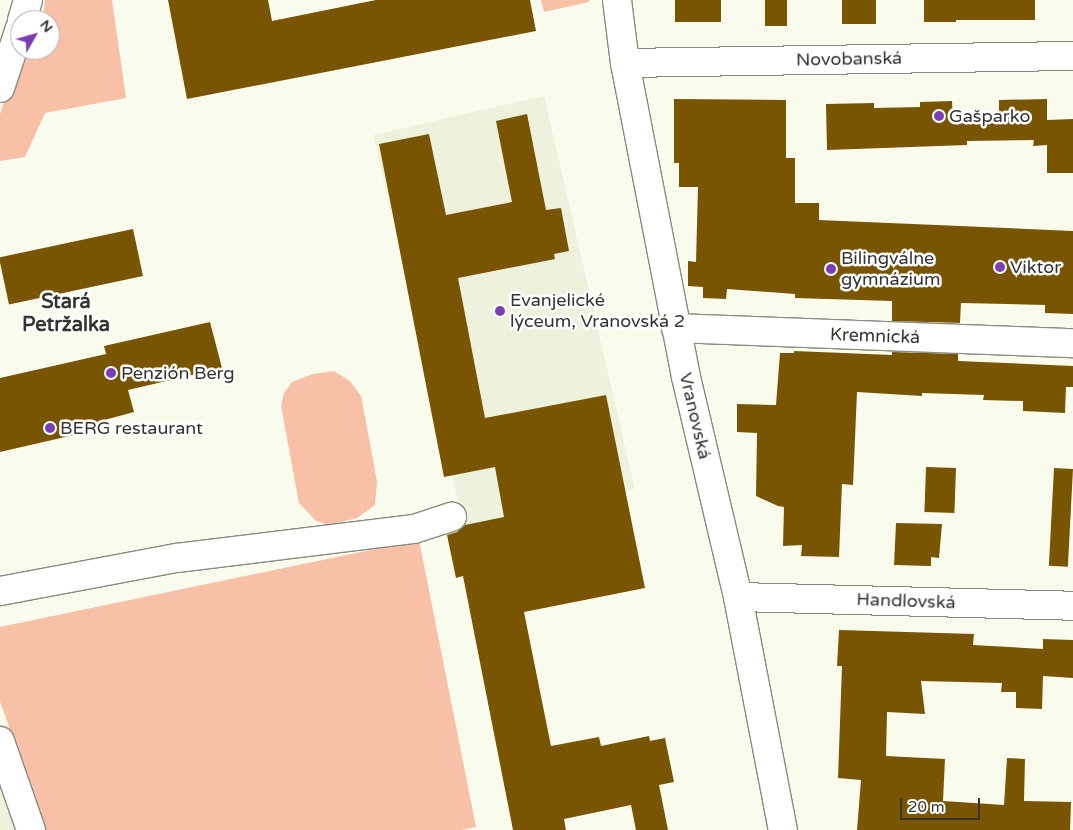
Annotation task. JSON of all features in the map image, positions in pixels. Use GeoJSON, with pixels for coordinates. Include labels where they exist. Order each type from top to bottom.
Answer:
{"type":"FeatureCollection","features":[{"type":"Feature","properties":{"kind":"street","name":"Vranovská"},"geometry":{"type":"LineString","coordinates":[[617,0],[625,63],[676,328],[738,597],[783,830]]}},
{"type":"Feature","properties":{"kind":"street","name":"Novobanská"},"geometry":{"type":"LineString","coordinates":[[625,63],[1073,56]]}},
{"type":"Feature","properties":{"kind":"street"},"geometry":{"type":"LineString","coordinates":[[0,88],[10,58]]}},
{"type":"Feature","properties":{"kind":"street","name":"Kremnická"},"geometry":{"type":"LineString","coordinates":[[676,328],[1073,344]]}},
{"type":"Feature","properties":{"kind":"street"},"geometry":{"type":"LineString","coordinates":[[0,591],[178,558],[414,529],[452,518]]}},
{"type":"Feature","properties":{"kind":"street","name":"Handlovská"},"geometry":{"type":"LineString","coordinates":[[738,597],[1073,606]]}},
{"type":"Feature","properties":{"kind":"street"},"geometry":{"type":"LineString","coordinates":[[0,741],[31,830]]}},
{"type":"Feature","properties":{"kind":"shaded area"},"geometry":{"type":"Polygon","coordinates":[[[45,0],[112,0],[126,98],[45,113],[25,157],[0,161],[0,114],[9,87],[25,60],[60,60],[60,10],[44,10],[45,0]]]}},
{"type":"Feature","properties":{"kind":"shaded area"},"geometry":{"type":"Polygon","coordinates":[[[541,0],[589,0],[589,2],[544,12],[541,0]]]}},
{"type":"Feature","properties":{"kind":"shaded area","name":"Evanjelické lýceum, Vranovská 2"},"geometry":{"type":"Polygon","coordinates":[[[544,96],[635,489],[464,528],[373,135],[544,96]]]}},
{"type":"Feature","properties":{"kind":"shaded area"},"geometry":{"type":"Polygon","coordinates":[[[334,371],[350,381],[361,396],[377,481],[375,505],[357,518],[329,525],[316,521],[299,503],[281,406],[284,393],[292,382],[313,374],[334,371]]]}},
{"type":"Feature","properties":{"kind":"shaded area"},"geometry":{"type":"Polygon","coordinates":[[[419,540],[476,827],[461,830],[45,830],[0,701],[0,627],[419,540]]]}},
{"type":"Feature","properties":{"kind":"shaded area"},"geometry":{"type":"Polygon","coordinates":[[[0,780],[17,830],[0,830],[0,780]]]}},
{"type":"Feature","properties":{"kind":"building"},"geometry":{"type":"Polygon","coordinates":[[[168,0],[268,0],[272,21],[376,0],[530,0],[536,31],[187,99],[168,0]]]}},
{"type":"Feature","properties":{"kind":"building"},"geometry":{"type":"Polygon","coordinates":[[[675,0],[721,0],[721,22],[675,22],[675,0]]]}},
{"type":"Feature","properties":{"kind":"building"},"geometry":{"type":"Polygon","coordinates":[[[765,0],[787,0],[787,26],[765,26],[765,0]]]}},
{"type":"Feature","properties":{"kind":"building"},"geometry":{"type":"Polygon","coordinates":[[[842,0],[876,0],[876,24],[842,24],[842,0]]]}},
{"type":"Feature","properties":{"kind":"building"},"geometry":{"type":"Polygon","coordinates":[[[924,0],[1035,0],[1035,20],[924,22],[924,0]]]}},
{"type":"Feature","properties":{"kind":"building"},"geometry":{"type":"Polygon","coordinates":[[[674,99],[786,100],[786,158],[795,158],[795,203],[819,203],[819,220],[1073,231],[1073,314],[1045,313],[1045,305],[961,303],[960,323],[892,321],[892,301],[795,298],[795,294],[727,289],[726,299],[703,298],[703,287],[688,286],[688,261],[696,262],[698,187],[679,187],[679,163],[674,163],[674,99]]]}},
{"type":"Feature","properties":{"kind":"building"},"geometry":{"type":"Polygon","coordinates":[[[1047,99],[1047,120],[1073,119],[1073,173],[1047,173],[1047,145],[1033,146],[1034,140],[967,141],[967,145],[827,150],[826,104],[874,103],[874,108],[920,107],[920,102],[952,101],[953,118],[999,118],[999,100],[1047,99]]]}},
{"type":"Feature","properties":{"kind":"building"},"geometry":{"type":"Polygon","coordinates":[[[527,114],[546,210],[561,208],[569,251],[554,254],[555,259],[458,278],[485,418],[606,395],[645,588],[524,612],[551,746],[599,737],[601,746],[649,736],[650,741],[665,738],[674,782],[659,785],[668,830],[636,830],[631,805],[564,819],[566,830],[513,830],[463,576],[456,578],[447,535],[457,532],[465,525],[504,517],[495,467],[444,477],[379,144],[429,134],[446,215],[512,202],[496,121],[527,114]]]}},
{"type":"Feature","properties":{"kind":"building"},"geometry":{"type":"Polygon","coordinates":[[[133,229],[143,276],[9,304],[0,257],[133,229]]]}},
{"type":"Feature","properties":{"kind":"building","name":"Penzión Berg"},"geometry":{"type":"Polygon","coordinates":[[[210,322],[222,368],[128,390],[134,412],[97,422],[100,429],[0,452],[0,378],[106,354],[104,346],[210,322]]]}},
{"type":"Feature","properties":{"kind":"building"},"geometry":{"type":"Polygon","coordinates":[[[794,351],[892,355],[892,352],[958,354],[958,361],[1073,366],[1073,387],[1066,387],[1065,413],[1023,411],[1023,401],[983,400],[984,395],[922,393],[922,396],[857,392],[853,485],[842,484],[839,557],[801,556],[802,545],[783,546],[784,507],[756,496],[757,433],[737,432],[737,404],[776,405],[780,353],[794,353],[794,351]]]}},
{"type":"Feature","properties":{"kind":"building"},"geometry":{"type":"Polygon","coordinates":[[[926,467],[956,468],[954,513],[924,512],[926,467]]]}},
{"type":"Feature","properties":{"kind":"building"},"geometry":{"type":"Polygon","coordinates":[[[1054,468],[1073,469],[1068,567],[1049,566],[1054,468]]]}},
{"type":"Feature","properties":{"kind":"building"},"geometry":{"type":"Polygon","coordinates":[[[896,523],[942,524],[939,558],[931,557],[931,566],[894,565],[896,523]]]}},
{"type":"Feature","properties":{"kind":"building"},"geometry":{"type":"Polygon","coordinates":[[[839,630],[974,634],[973,645],[1043,649],[1043,639],[1073,640],[1073,678],[1043,676],[1042,709],[1016,708],[1016,692],[1001,692],[1002,683],[921,681],[925,714],[887,712],[886,756],[945,759],[943,801],[1004,805],[1007,758],[1025,759],[1024,801],[1071,802],[1070,830],[857,830],[861,780],[838,778],[842,666],[837,666],[839,630]]]}},
{"type":"Feature","properties":{"kind":"place","name":"Gašparko"},"geometry":{"type":"Point","coordinates":[939,116]}},
{"type":"Feature","properties":{"kind":"place","name":"Viktor"},"geometry":{"type":"Point","coordinates":[1000,267]}},
{"type":"Feature","properties":{"kind":"place","name":"Bilingválne gymnázium"},"geometry":{"type":"Point","coordinates":[831,269]}},
{"type":"Feature","properties":{"kind":"place","name":"Evanjelické lýceum, Vranovská 2"},"geometry":{"type":"Point","coordinates":[500,311]}},
{"type":"Feature","properties":{"kind":"place","name":"Penzión Berg"},"geometry":{"type":"Point","coordinates":[111,373]}},
{"type":"Feature","properties":{"kind":"place","name":"BERG restaurant"},"geometry":{"type":"Point","coordinates":[50,428]}},
{"type":"Feature","properties":{"kind":"district","name":"Stará Petržalka"},"geometry":{"type":"Point","coordinates":[66,314]}}]}
